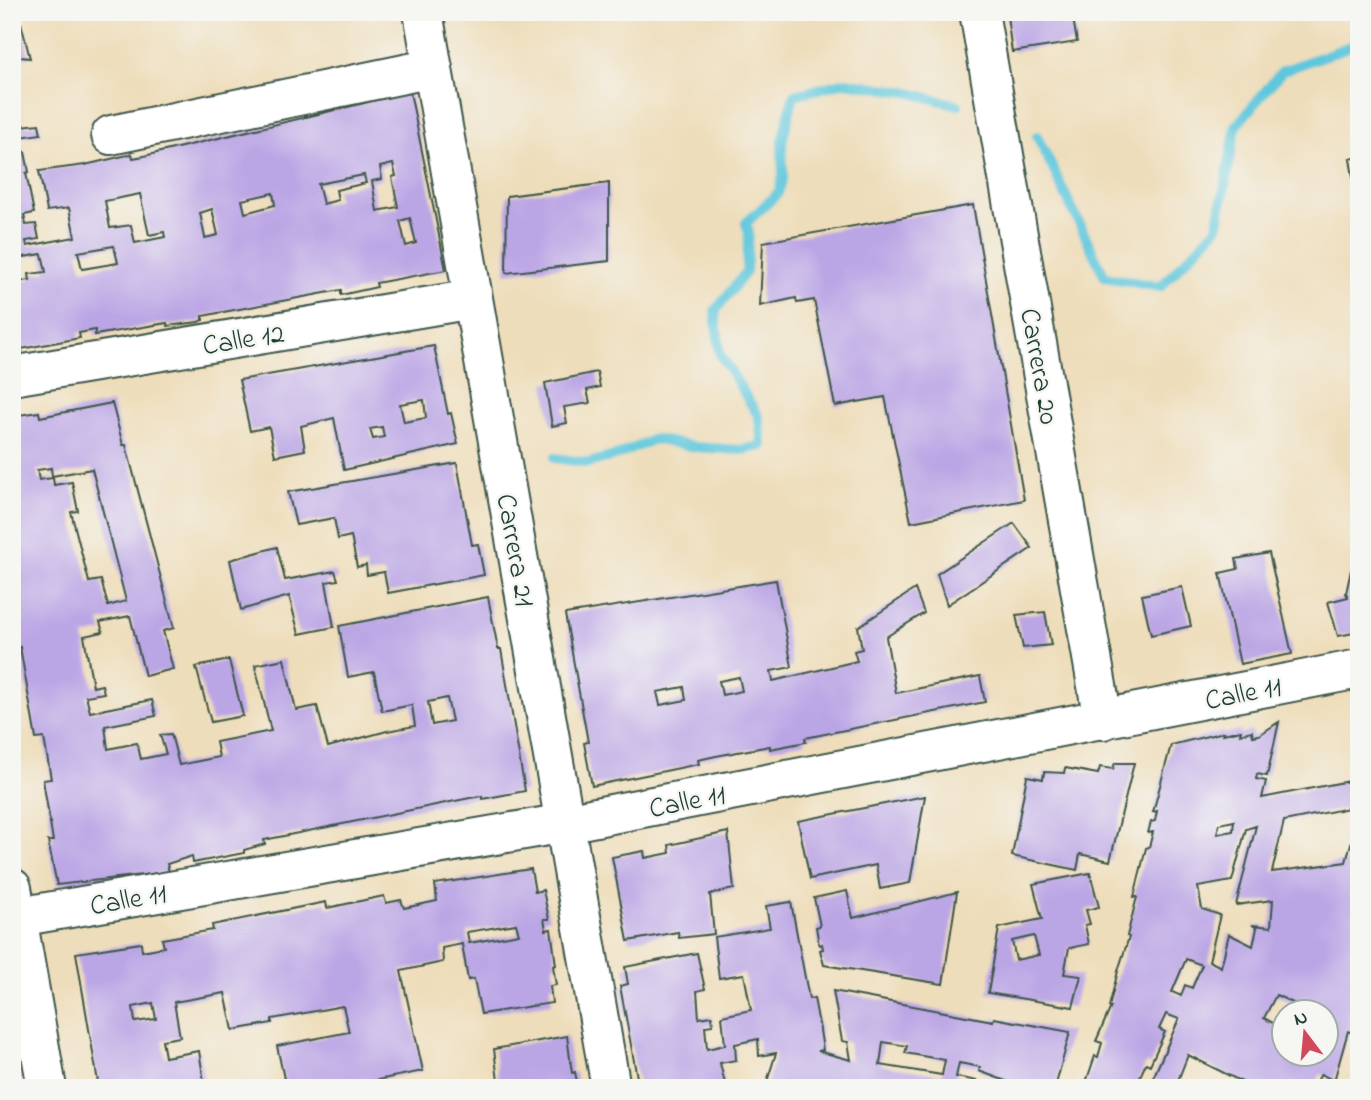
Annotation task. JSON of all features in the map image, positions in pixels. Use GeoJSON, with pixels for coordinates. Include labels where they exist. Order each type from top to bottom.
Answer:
{"type":"FeatureCollection","features":[{"type":"Feature","properties":{"kind":"street","name":"Carrera 21"},"geometry":{"type":"LineString","coordinates":[[423,12],[611,1088]]}},
{"type":"Feature","properties":{"kind":"street","name":"Carrera 20"},"geometry":{"type":"LineString","coordinates":[[979,12],[1103,720]]}},
{"type":"Feature","properties":{"kind":"street"},"geometry":{"type":"LineString","coordinates":[[111,135],[433,68]]}},
{"type":"Feature","properties":{"kind":"street","name":"Calle 12"},"geometry":{"type":"LineString","coordinates":[[12,376],[473,299]]}},
{"type":"Feature","properties":{"kind":"street","name":"Calle 11"},"geometry":{"type":"LineString","coordinates":[[14,908],[565,823],[1359,669]]}},
{"type":"Feature","properties":{"kind":"street"},"geometry":{"type":"LineString","coordinates":[[14,908],[47,1088]]}},
{"type":"Feature","properties":{"kind":"building"},"geometry":{"type":"Polygon","coordinates":[[[1032,12],[1072,12],[1077,42],[1012,52],[1007,16],[1032,12]]]}},
{"type":"Feature","properties":{"kind":"building"},"geometry":{"type":"Polygon","coordinates":[[[12,21],[21,23],[30,58],[12,56],[12,21]]]}},
{"type":"Feature","properties":{"kind":"building"},"geometry":{"type":"Polygon","coordinates":[[[410,92],[446,270],[376,283],[377,287],[341,295],[341,290],[203,316],[203,320],[198,322],[168,326],[167,323],[95,335],[95,330],[79,333],[80,338],[21,349],[22,352],[12,354],[12,283],[30,280],[29,274],[46,272],[42,254],[12,259],[12,127],[39,124],[41,134],[20,137],[29,172],[26,173],[34,213],[24,215],[26,225],[36,224],[39,239],[26,241],[27,246],[75,237],[69,208],[47,211],[39,171],[85,165],[132,154],[133,158],[410,92]],[[393,164],[380,167],[382,179],[372,181],[377,211],[398,207],[392,177],[396,176],[393,164]],[[364,175],[318,184],[323,204],[338,200],[336,190],[366,183],[364,175]],[[273,193],[242,200],[245,213],[275,205],[273,193]],[[140,194],[105,201],[110,228],[131,225],[135,243],[165,237],[164,232],[149,235],[140,194]],[[212,209],[200,213],[205,238],[218,235],[212,209]],[[410,218],[400,221],[406,246],[416,243],[410,218]],[[114,246],[78,252],[82,269],[118,263],[114,246]]]}},
{"type":"Feature","properties":{"kind":"building"},"geometry":{"type":"Polygon","coordinates":[[[1359,157],[1359,188],[1355,189],[1350,159],[1359,157]]]}},
{"type":"Feature","properties":{"kind":"building"},"geometry":{"type":"Polygon","coordinates":[[[609,183],[609,261],[506,273],[507,196],[609,183]]]}},
{"type":"Feature","properties":{"kind":"building"},"geometry":{"type":"Polygon","coordinates":[[[973,205],[1024,500],[911,522],[885,397],[835,406],[814,300],[797,303],[796,298],[760,306],[763,242],[973,205]]]}},
{"type":"Feature","properties":{"kind":"building"},"geometry":{"type":"Polygon","coordinates":[[[434,346],[448,414],[451,413],[458,444],[344,470],[334,418],[301,426],[305,450],[275,456],[269,427],[250,431],[239,380],[434,346]],[[424,400],[400,404],[404,422],[426,418],[424,400]],[[382,427],[370,429],[373,439],[384,437],[382,427]]]}},
{"type":"Feature","properties":{"kind":"building"},"geometry":{"type":"Polygon","coordinates":[[[597,372],[600,387],[587,390],[590,403],[564,407],[567,423],[552,426],[545,383],[597,372]]]}},
{"type":"Feature","properties":{"kind":"building"},"geometry":{"type":"Polygon","coordinates":[[[112,403],[123,445],[126,445],[174,628],[163,631],[173,669],[145,676],[130,616],[100,622],[103,632],[84,636],[93,687],[102,685],[104,693],[86,696],[90,712],[152,700],[156,716],[105,726],[108,749],[137,743],[141,759],[166,754],[160,735],[171,734],[179,765],[219,757],[216,742],[271,731],[255,665],[284,659],[296,710],[317,706],[328,747],[415,726],[412,705],[382,711],[374,672],[348,677],[339,626],[488,597],[498,649],[501,649],[525,791],[482,799],[482,796],[470,798],[264,840],[265,844],[244,850],[244,853],[193,863],[192,856],[167,864],[169,872],[57,885],[48,841],[53,841],[43,780],[51,779],[44,738],[36,739],[20,647],[14,648],[12,636],[12,625],[16,625],[12,606],[12,416],[39,412],[40,417],[112,403]],[[51,468],[37,470],[39,480],[53,478],[54,485],[72,482],[78,511],[71,512],[89,582],[101,580],[108,606],[126,601],[92,469],[52,476],[51,468]],[[447,698],[428,702],[432,725],[452,721],[447,698]]]}},
{"type":"Feature","properties":{"kind":"building"},"geometry":{"type":"Polygon","coordinates":[[[457,463],[472,545],[478,544],[484,575],[388,593],[384,572],[367,575],[366,565],[357,567],[351,536],[338,539],[334,518],[296,525],[288,492],[457,463]]]}},
{"type":"Feature","properties":{"kind":"building"},"geometry":{"type":"Polygon","coordinates":[[[1014,523],[1032,548],[947,605],[937,574],[1014,523]]]}},
{"type":"Feature","properties":{"kind":"building"},"geometry":{"type":"Polygon","coordinates":[[[277,547],[285,580],[335,571],[338,580],[326,582],[334,627],[299,634],[289,596],[241,610],[230,560],[277,547]]]}},
{"type":"Feature","properties":{"kind":"building"},"geometry":{"type":"Polygon","coordinates":[[[1269,553],[1292,654],[1240,664],[1220,573],[1238,569],[1236,559],[1269,553]]]}},
{"type":"Feature","properties":{"kind":"building"},"geometry":{"type":"Polygon","coordinates":[[[1351,570],[1359,571],[1359,632],[1338,636],[1328,602],[1348,597],[1346,593],[1351,570]]]}},
{"type":"Feature","properties":{"kind":"building"},"geometry":{"type":"Polygon","coordinates":[[[776,580],[792,667],[771,671],[773,681],[857,661],[854,651],[862,649],[858,627],[915,589],[924,613],[886,637],[896,693],[980,676],[985,702],[805,738],[806,742],[716,756],[698,760],[699,764],[592,786],[584,743],[588,742],[565,614],[776,580]],[[739,677],[719,681],[722,695],[742,691],[739,677]],[[684,687],[657,692],[660,705],[686,700],[684,687]]]}},
{"type":"Feature","properties":{"kind":"building"},"geometry":{"type":"Polygon","coordinates":[[[1182,587],[1191,626],[1151,635],[1142,595],[1182,587]]]}},
{"type":"Feature","properties":{"kind":"building"},"geometry":{"type":"Polygon","coordinates":[[[1045,612],[1051,645],[1023,648],[1016,615],[1045,612]]]}},
{"type":"Feature","properties":{"kind":"building"},"geometry":{"type":"Polygon","coordinates":[[[229,660],[243,716],[211,722],[196,667],[229,660]]]}},
{"type":"Feature","properties":{"kind":"building"},"geometry":{"type":"Polygon","coordinates":[[[1279,722],[1267,776],[1257,774],[1256,779],[1266,781],[1262,798],[1359,779],[1359,806],[1284,821],[1272,872],[1346,862],[1359,814],[1359,1009],[1353,1033],[1348,1031],[1340,1060],[1340,998],[1282,998],[1276,995],[1270,998],[1270,1006],[1264,1018],[1270,1021],[1270,1068],[1338,1068],[1334,1081],[1321,1074],[1313,1088],[1254,1088],[1188,1055],[1175,1088],[1166,1088],[1167,1085],[1153,1078],[1179,1019],[1166,1014],[1159,1029],[1165,1032],[1150,1065],[1146,1063],[1135,1088],[1084,1088],[1095,1056],[1098,1057],[1102,1043],[1096,1041],[1111,1007],[1118,971],[1129,937],[1127,936],[1137,897],[1134,897],[1146,848],[1149,847],[1153,832],[1148,833],[1151,822],[1155,821],[1157,811],[1153,812],[1171,745],[1241,730],[1240,734],[1252,731],[1253,736],[1279,722]],[[1234,821],[1219,824],[1217,834],[1233,831],[1234,821]],[[1256,826],[1246,829],[1232,881],[1198,887],[1202,909],[1220,915],[1209,961],[1221,967],[1229,934],[1253,946],[1257,928],[1252,925],[1271,927],[1273,900],[1236,905],[1256,826]],[[1186,959],[1172,992],[1181,996],[1185,985],[1192,988],[1202,965],[1186,959]]]}},
{"type":"Feature","properties":{"kind":"building"},"geometry":{"type":"Polygon","coordinates":[[[1115,763],[1134,763],[1110,861],[1080,854],[1077,870],[1012,856],[1027,776],[1043,779],[1044,772],[1064,773],[1065,768],[1098,774],[1100,767],[1113,769],[1115,763]]]}},
{"type":"Feature","properties":{"kind":"building"},"geometry":{"type":"Polygon","coordinates":[[[925,796],[910,883],[880,889],[876,865],[810,879],[798,821],[925,796]]]}},
{"type":"Feature","properties":{"kind":"building"},"geometry":{"type":"Polygon","coordinates":[[[728,832],[734,889],[710,894],[714,934],[679,938],[678,932],[628,941],[612,857],[644,851],[645,858],[670,853],[669,845],[728,832]]]}},
{"type":"Feature","properties":{"kind":"building"},"geometry":{"type":"Polygon","coordinates":[[[531,869],[535,892],[543,890],[549,919],[544,919],[546,930],[551,929],[556,965],[553,966],[556,985],[550,986],[552,1003],[481,1014],[474,979],[468,980],[462,944],[442,948],[443,962],[401,971],[423,1071],[337,1088],[286,1088],[277,1046],[349,1032],[343,1006],[272,1019],[272,1023],[233,1030],[225,993],[174,1002],[180,1037],[162,1040],[165,1057],[199,1051],[205,1088],[99,1088],[76,953],[141,943],[142,951],[164,947],[162,939],[213,930],[212,925],[326,902],[327,908],[384,896],[386,903],[401,900],[404,908],[437,901],[435,884],[531,869]],[[516,924],[467,932],[469,943],[519,934],[516,924]],[[153,1003],[133,1007],[135,1022],[156,1019],[153,1003]]]}},
{"type":"Feature","properties":{"kind":"building"},"geometry":{"type":"Polygon","coordinates":[[[1090,873],[1099,907],[1086,910],[1090,924],[1085,925],[1089,944],[1069,948],[1064,974],[1081,976],[1073,1007],[988,993],[999,928],[1042,919],[1033,884],[1090,873]],[[1034,936],[1012,941],[1016,960],[1039,955],[1034,936]]]}},
{"type":"Feature","properties":{"kind":"building"},"geometry":{"type":"Polygon","coordinates":[[[847,891],[853,918],[957,892],[943,984],[824,965],[820,950],[823,949],[822,944],[819,945],[816,927],[820,926],[814,898],[847,891]]]}},
{"type":"Feature","properties":{"kind":"building"},"geometry":{"type":"Polygon","coordinates":[[[791,902],[809,999],[814,998],[820,1030],[823,1050],[818,1051],[851,1060],[848,1042],[842,1041],[833,991],[993,1021],[994,1018],[1070,1032],[1055,1088],[1013,1088],[1014,1084],[979,1071],[980,1067],[959,1063],[956,1077],[994,1088],[765,1088],[776,1053],[759,1056],[758,1039],[735,1044],[736,1060],[720,1063],[726,1088],[639,1088],[620,986],[628,984],[625,967],[697,953],[705,989],[697,991],[699,1018],[712,1016],[713,1025],[705,1026],[707,1049],[725,1045],[722,1016],[751,1010],[744,974],[719,978],[714,937],[770,928],[766,906],[791,902]],[[883,1042],[880,1065],[942,1075],[945,1060],[905,1053],[907,1046],[883,1042]]]}},
{"type":"Feature","properties":{"kind":"building"},"geometry":{"type":"Polygon","coordinates":[[[567,1036],[572,1073],[575,1072],[578,1088],[488,1088],[488,1082],[498,1081],[494,1049],[567,1036]]]}},
{"type":"Feature","properties":{"kind":"waterway"},"geometry":{"type":"LineString","coordinates":[[1037,136],[1105,277],[1160,287],[1217,228],[1236,126],[1282,71],[1359,43]]}},
{"type":"Feature","properties":{"kind":"waterway"},"geometry":{"type":"LineString","coordinates":[[555,458],[588,463],[618,455],[654,439],[695,447],[740,450],[762,446],[759,417],[720,354],[715,311],[746,272],[749,233],[746,223],[778,193],[783,177],[782,142],[794,95],[846,82],[906,92],[958,105]]}}]}
